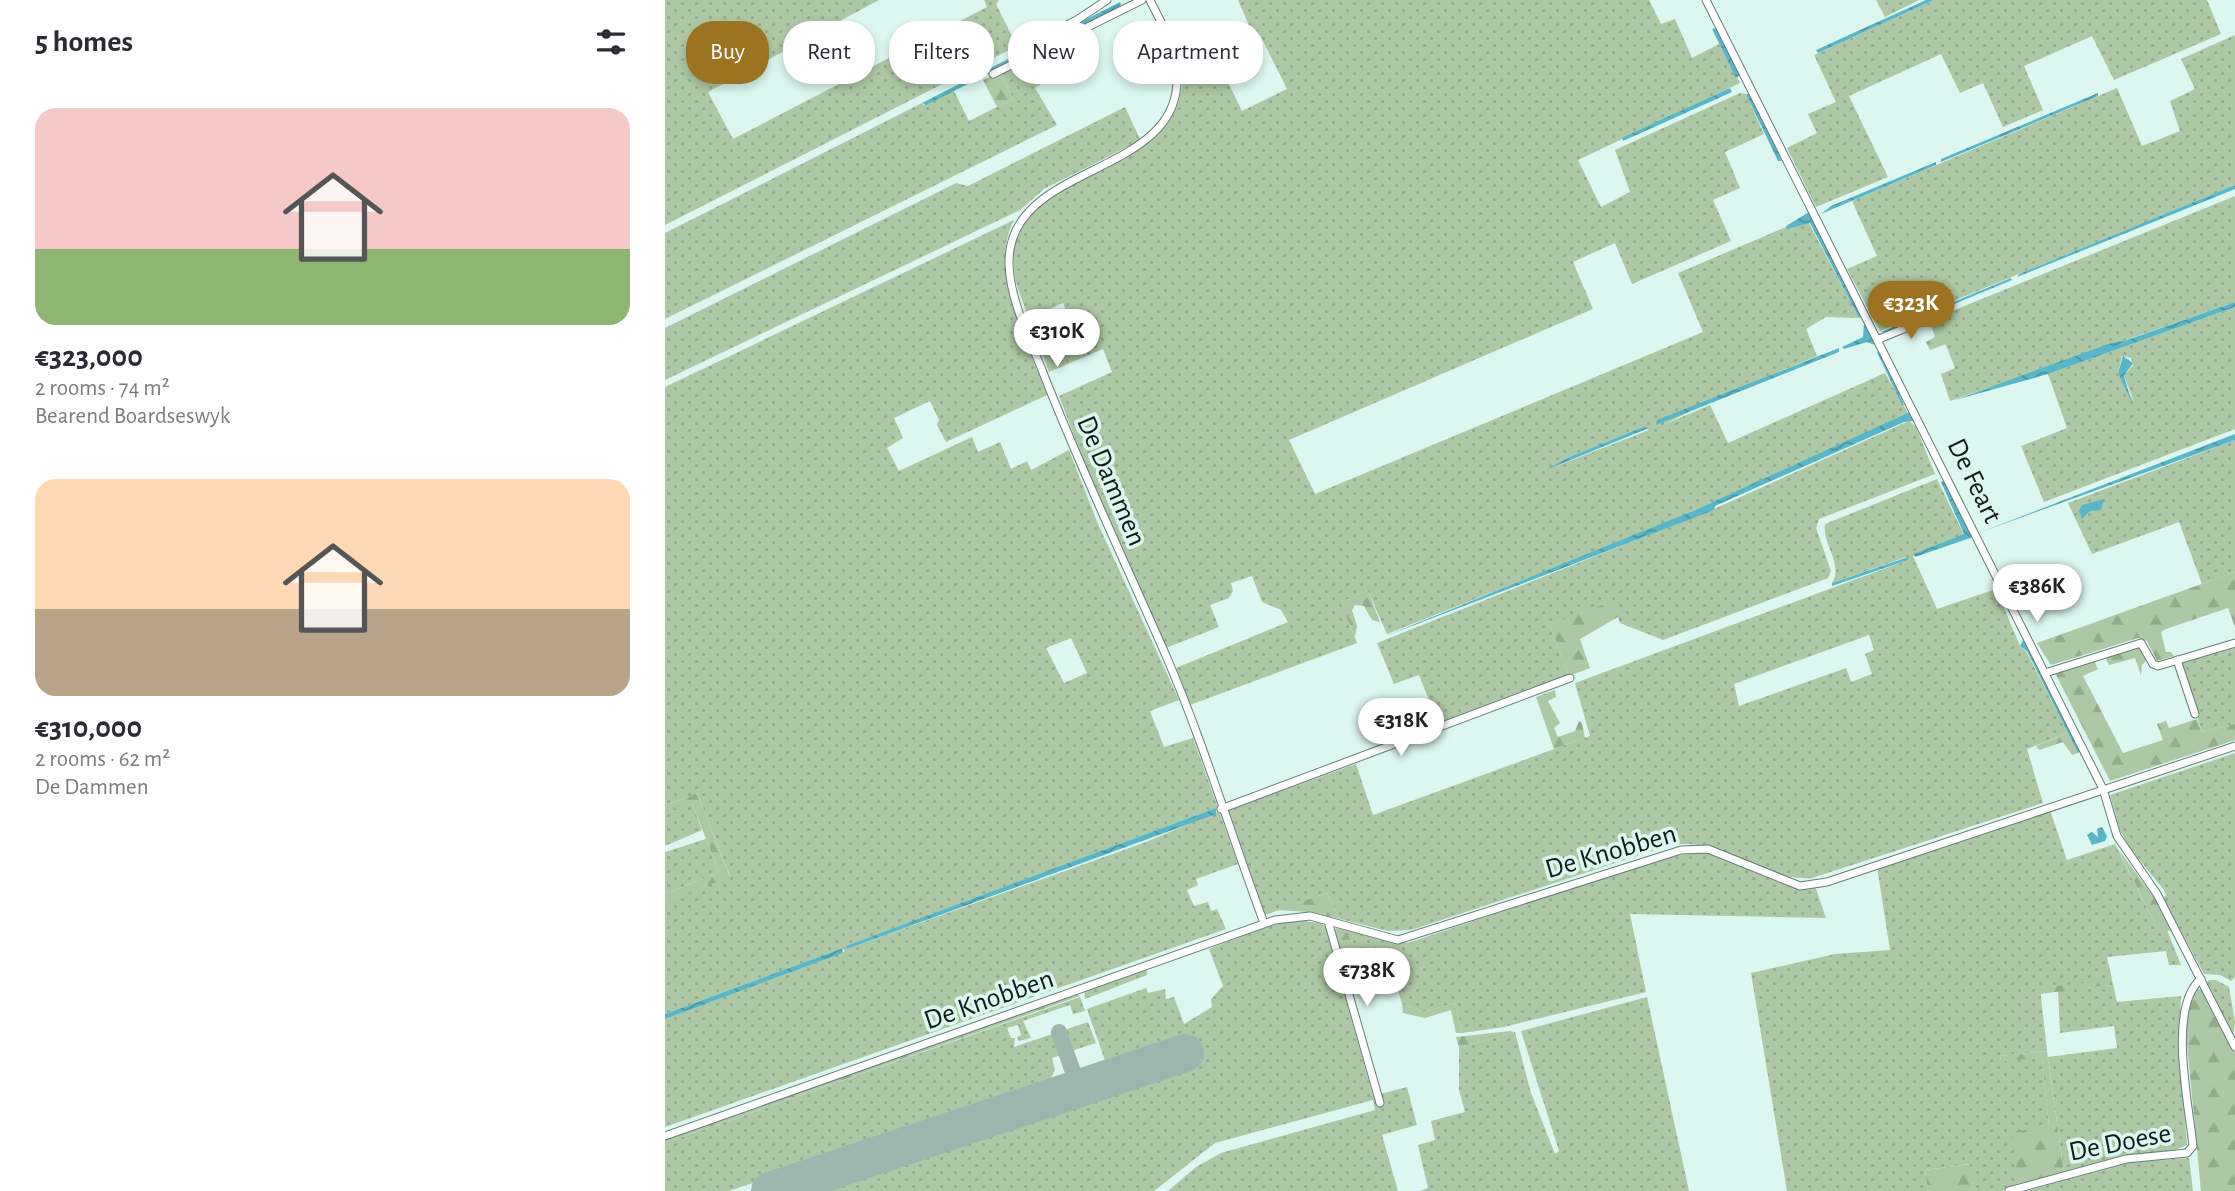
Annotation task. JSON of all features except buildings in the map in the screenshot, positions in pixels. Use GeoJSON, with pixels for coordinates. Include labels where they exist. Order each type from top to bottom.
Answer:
{"type":"FeatureCollection","features":[{"type":"Feature","properties":{"kind":"street"},"geometry":{"type":"LineString","coordinates":[[1075,21],[1107,0]]}},
{"type":"Feature","properties":{"kind":"street"},"geometry":{"type":"LineString","coordinates":[[994,74],[1142,0]]}},
{"type":"Feature","properties":{"kind":"street","name":"De Dammen"},"geometry":{"type":"LineString","coordinates":[[1150,0],[1171,44],[1175,60],[1175,90],[1166,115],[1152,136],[1135,149],[1053,191],[1029,208],[1010,242],[1009,270],[1020,312],[1075,456],[1168,661],[1263,923]]}},
{"type":"Feature","properties":{"kind":"street","name":"De Feart"},"geometry":{"type":"LineString","coordinates":[[1706,0],[1879,339],[2103,789],[2117,836],[2157,894],[2235,1047]]}},
{"type":"Feature","properties":{"kind":"street"},"geometry":{"type":"LineString","coordinates":[[1879,339],[1932,317]]}},
{"type":"Feature","properties":{"kind":"street"},"geometry":{"type":"LineString","coordinates":[[2045,673],[2141,643],[2153,664],[2158,666],[2235,643]]}},
{"type":"Feature","properties":{"kind":"street"},"geometry":{"type":"LineString","coordinates":[[2177,660],[2195,714]]}},
{"type":"Feature","properties":{"kind":"street"},"geometry":{"type":"LineString","coordinates":[[1221,809],[1570,678]]}},
{"type":"Feature","properties":{"kind":"street","name":"De Knobben"},"geometry":{"type":"LineString","coordinates":[[665,1136],[1263,923],[1296,916],[1328,921],[1398,940],[1681,850],[1708,849],[1800,886],[1826,882],[2235,746]]}},
{"type":"Feature","properties":{"kind":"street"},"geometry":{"type":"LineString","coordinates":[[1328,921],[1380,1103]]}},
{"type":"Feature","properties":{"kind":"street","name":"De Doese"},"geometry":{"type":"LineString","coordinates":[[2009,1191],[2126,1159],[2187,1153],[2193,1146],[2182,1021],[2188,998],[2201,979]]}},
{"type":"Feature","properties":{"kind":"green space"},"geometry":{"type":"Polygon","coordinates":[[[665,0],[879,0],[840,21],[783,21],[783,52],[769,59],[769,21],[686,21],[686,84],[723,84],[708,92],[733,139],[839,84],[875,84],[875,65],[889,58],[889,84],[942,84],[665,225],[665,0]]]}},
{"type":"Feature","properties":{"kind":"green space"},"geometry":{"type":"Polygon","coordinates":[[[984,0],[999,0],[996,4],[1008,28],[1008,51],[994,58],[994,21],[960,21],[987,7],[984,0]]]}},
{"type":"Feature","properties":{"kind":"green space"},"geometry":{"type":"Polygon","coordinates":[[[1238,0],[1649,0],[1661,24],[1675,19],[1692,58],[1719,44],[1740,83],[1578,160],[1601,207],[1630,192],[1615,150],[1740,93],[1746,94],[1764,134],[1725,152],[1740,188],[1713,200],[1731,241],[1632,284],[1615,243],[1573,262],[1593,309],[1289,440],[1315,494],[1703,332],[1678,273],[1786,227],[1809,223],[1859,318],[1826,317],[1806,329],[1817,356],[1725,394],[1663,425],[1710,405],[1728,443],[1885,373],[1908,413],[1902,419],[1644,532],[1387,634],[1368,591],[1341,602],[1357,643],[1190,705],[1176,668],[1288,622],[1281,610],[1262,602],[1252,576],[1231,583],[1233,591],[1229,598],[1210,605],[1219,627],[1166,648],[1104,514],[1059,396],[1112,372],[1103,349],[1049,372],[1037,339],[1056,331],[1062,344],[1077,337],[1063,303],[1029,319],[1015,278],[1017,240],[1033,212],[1060,192],[1125,157],[1154,137],[1175,110],[1180,84],[1229,84],[1242,111],[1287,89],[1263,41],[1263,21],[1247,21],[1238,0]],[[1643,427],[1567,458],[1549,469],[1649,430],[1643,427]]]}},
{"type":"Feature","properties":{"kind":"green space"},"geometry":{"type":"Polygon","coordinates":[[[1876,0],[1919,0],[1885,17],[1876,0]]]}},
{"type":"Feature","properties":{"kind":"green space"},"geometry":{"type":"Polygon","coordinates":[[[1934,0],[2207,0],[2221,34],[2114,80],[2092,36],[2024,66],[2043,110],[2003,127],[1983,83],[1960,93],[1941,54],[1849,96],[1888,177],[1816,207],[1787,148],[1817,133],[1808,114],[1836,102],[1814,55],[1934,0]]]}},
{"type":"Feature","properties":{"kind":"green space"},"geometry":{"type":"Polygon","coordinates":[[[2235,35],[2235,185],[1880,331],[1847,269],[1877,256],[1852,201],[2117,88],[2142,146],[2180,131],[2170,101],[2195,89],[2181,59],[2235,35]]]}},
{"type":"Feature","properties":{"kind":"green space"},"geometry":{"type":"Polygon","coordinates":[[[1008,68],[1008,84],[1041,84],[1035,88],[1057,125],[665,319],[665,233],[922,103],[924,105],[954,91],[969,121],[1013,99],[1000,72],[1008,68]]]}},
{"type":"Feature","properties":{"kind":"green space"},"geometry":{"type":"Polygon","coordinates":[[[1000,72],[1013,99],[997,107],[985,84],[994,84],[994,75],[1000,72]]]}},
{"type":"Feature","properties":{"kind":"green space"},"geometry":{"type":"Polygon","coordinates":[[[1125,107],[1140,139],[1135,143],[1044,189],[1020,210],[665,380],[665,328],[956,183],[968,186],[1125,107]]]}},
{"type":"Feature","properties":{"kind":"green space"},"geometry":{"type":"Polygon","coordinates":[[[2235,196],[2235,302],[1950,401],[1941,374],[1955,368],[1935,318],[2235,196]]]}},
{"type":"Feature","properties":{"kind":"green space"},"geometry":{"type":"Polygon","coordinates":[[[1014,220],[1007,241],[1005,262],[1008,285],[1021,331],[1047,395],[946,442],[937,425],[939,420],[930,401],[894,418],[903,438],[887,448],[899,471],[972,437],[978,452],[1000,442],[1011,469],[1027,461],[1031,470],[1069,450],[1098,524],[1179,700],[1150,711],[1164,747],[1193,738],[1238,864],[1196,879],[1198,885],[1187,890],[1194,906],[1208,902],[1211,911],[1217,909],[1226,929],[665,1127],[665,1019],[845,951],[843,948],[665,1014],[665,902],[730,876],[697,793],[670,804],[692,803],[702,830],[665,846],[665,387],[1014,220]],[[1071,638],[1046,648],[1064,683],[1087,673],[1071,638]],[[1216,808],[847,946],[847,949],[1146,842],[1217,812],[1216,808]]]}},
{"type":"Feature","properties":{"kind":"green space"},"geometry":{"type":"Polygon","coordinates":[[[2235,307],[2235,429],[2044,502],[2021,446],[2067,428],[2048,374],[2235,307]],[[2122,356],[2118,373],[2134,402],[2124,376],[2133,365],[2131,358],[2122,356]]]}},
{"type":"Feature","properties":{"kind":"green space"},"geometry":{"type":"Polygon","coordinates":[[[1935,318],[1946,344],[1930,350],[1926,342],[1935,337],[1929,320],[1935,318]]]}},
{"type":"Feature","properties":{"kind":"green space"},"geometry":{"type":"Polygon","coordinates":[[[1909,421],[1916,427],[1935,474],[1819,519],[1816,528],[1831,571],[1828,578],[1663,640],[1620,623],[1612,602],[1550,625],[1569,676],[1439,725],[1419,675],[1394,684],[1377,643],[1714,509],[1909,421]]]}},
{"type":"Feature","properties":{"kind":"green space"},"geometry":{"type":"Polygon","coordinates":[[[2235,440],[2235,572],[2202,584],[2179,522],[2092,554],[2068,503],[2235,440]]]}},
{"type":"Feature","properties":{"kind":"green space"},"geometry":{"type":"Polygon","coordinates":[[[1937,479],[1964,535],[1913,556],[1937,609],[1996,589],[2020,646],[2026,651],[2068,733],[2027,749],[2043,803],[1812,878],[1777,873],[1711,847],[1670,845],[1411,930],[1388,931],[1340,919],[1327,893],[1265,915],[1228,811],[1356,764],[1373,815],[1590,736],[1575,683],[1908,560],[1906,557],[1832,583],[1836,569],[1825,524],[1937,479]],[[1869,635],[1734,684],[1739,706],[1846,668],[1851,682],[1872,674],[1865,654],[1874,650],[1869,635]]]}},
{"type":"Feature","properties":{"kind":"green space"},"geometry":{"type":"Polygon","coordinates":[[[2235,572],[2235,627],[2228,608],[2166,629],[2161,632],[2166,652],[2171,652],[2174,656],[2157,661],[2147,641],[2138,638],[2051,665],[2037,643],[2235,572]]]}},
{"type":"Feature","properties":{"kind":"green space"},"geometry":{"type":"Polygon","coordinates":[[[1368,591],[1380,622],[1372,620],[1364,606],[1355,605],[1352,610],[1357,626],[1355,637],[1340,602],[1368,591]]]}},
{"type":"Feature","properties":{"kind":"green space"},"geometry":{"type":"Polygon","coordinates":[[[1612,601],[1618,617],[1580,639],[1590,668],[1569,676],[1550,625],[1612,601]]]}},
{"type":"Feature","properties":{"kind":"green space"},"geometry":{"type":"Polygon","coordinates":[[[2140,647],[2147,660],[2142,665],[2141,675],[2135,658],[2109,665],[2105,657],[2140,647]]]}},
{"type":"Feature","properties":{"kind":"green space"},"geometry":{"type":"Polygon","coordinates":[[[2235,648],[2235,724],[2202,732],[2180,663],[2235,648]]]}},
{"type":"Feature","properties":{"kind":"green space"},"geometry":{"type":"Polygon","coordinates":[[[2094,660],[2098,669],[2083,676],[2123,753],[2163,740],[2157,724],[2166,721],[2169,728],[2197,719],[2202,732],[2235,724],[2235,740],[2110,781],[2056,675],[2094,660]]]}},
{"type":"Feature","properties":{"kind":"green space"},"geometry":{"type":"Polygon","coordinates":[[[1555,690],[1556,697],[1548,701],[1560,723],[1554,728],[1558,737],[1575,731],[1579,721],[1582,723],[1585,738],[1554,749],[1536,697],[1555,690]]]}},
{"type":"Feature","properties":{"kind":"green space"},"geometry":{"type":"Polygon","coordinates":[[[2068,733],[2078,753],[2072,755],[2063,742],[2039,750],[2036,746],[2068,733]]]}},
{"type":"Feature","properties":{"kind":"green space"},"geometry":{"type":"Polygon","coordinates":[[[2235,753],[2235,977],[2231,981],[2220,975],[2204,974],[2163,898],[2166,895],[2164,890],[2128,846],[2120,830],[2110,795],[2235,753]]]}},
{"type":"Feature","properties":{"kind":"green space"},"geometry":{"type":"Polygon","coordinates":[[[697,793],[730,877],[665,902],[665,894],[719,872],[692,803],[673,810],[670,804],[697,793]]]}},
{"type":"Feature","properties":{"kind":"green space"},"geometry":{"type":"Polygon","coordinates":[[[2050,810],[2067,860],[2115,844],[2158,930],[2167,930],[2181,965],[2169,965],[2166,951],[2107,957],[2117,1002],[2181,996],[2179,1044],[2187,1145],[2175,1150],[2118,1157],[2064,1173],[2048,1057],[2117,1048],[2114,1026],[2060,1033],[2058,991],[2110,985],[2110,981],[2040,988],[2047,1051],[2000,1056],[2001,1061],[2042,1057],[2049,1127],[2019,1186],[2001,1191],[1974,1191],[1969,1164],[1925,1170],[1928,1191],[1787,1191],[1751,973],[1835,954],[1890,950],[1877,867],[2050,810]]]}},
{"type":"Feature","properties":{"kind":"green space"},"geometry":{"type":"Polygon","coordinates":[[[706,839],[719,872],[665,894],[665,852],[706,839]]]}},
{"type":"Feature","properties":{"kind":"green space"},"geometry":{"type":"Polygon","coordinates":[[[2118,849],[2156,900],[2173,931],[2158,930],[2118,849]]]}},
{"type":"Feature","properties":{"kind":"green space"},"geometry":{"type":"Polygon","coordinates":[[[1704,851],[1780,882],[1815,886],[1826,918],[1630,914],[1646,992],[1504,1027],[1462,1033],[1455,1003],[1423,1012],[1402,1004],[1387,951],[1360,959],[1346,930],[1408,943],[1654,860],[1704,851]]]}},
{"type":"Feature","properties":{"kind":"green space"},"geometry":{"type":"Polygon","coordinates":[[[1327,893],[1340,919],[1309,912],[1277,910],[1327,893]]]}},
{"type":"Feature","properties":{"kind":"green space"},"geometry":{"type":"Polygon","coordinates":[[[1294,920],[1321,923],[1326,928],[1373,1096],[1407,1087],[1417,1125],[1382,1135],[1398,1191],[1168,1191],[1196,1167],[1221,1153],[1375,1110],[1373,1100],[1215,1143],[1154,1191],[807,1191],[1113,1090],[1114,1086],[1188,1061],[1182,1045],[1108,1069],[1087,1009],[1146,988],[1148,993],[1165,989],[1166,999],[1174,997],[1184,1024],[1212,1007],[1211,999],[1223,986],[1209,949],[1263,928],[1294,920]]]}},
{"type":"Feature","properties":{"kind":"green space"},"geometry":{"type":"Polygon","coordinates":[[[1336,928],[1346,930],[1360,959],[1344,964],[1334,932],[1336,928]]]}},
{"type":"Feature","properties":{"kind":"green space"},"geometry":{"type":"Polygon","coordinates":[[[1147,969],[1147,975],[1085,999],[1084,990],[1147,969]]]}},
{"type":"Feature","properties":{"kind":"green space"},"geometry":{"type":"Polygon","coordinates":[[[2110,980],[2110,985],[2040,994],[2039,988],[2110,980]]]}},
{"type":"Feature","properties":{"kind":"green space"},"geometry":{"type":"Polygon","coordinates":[[[2208,980],[2216,980],[2229,987],[2235,1022],[2233,1038],[2207,983],[2208,980]]]}},
{"type":"Feature","properties":{"kind":"green space"},"geometry":{"type":"Polygon","coordinates":[[[2196,989],[2203,989],[2235,1050],[2235,1191],[2201,1191],[2185,1023],[2189,1003],[2196,989]]]}},
{"type":"Feature","properties":{"kind":"green space"},"geometry":{"type":"Polygon","coordinates":[[[1076,993],[1080,996],[665,1143],[665,1138],[1076,993]]]}},
{"type":"Feature","properties":{"kind":"green space"},"geometry":{"type":"Polygon","coordinates":[[[1080,997],[1085,1011],[1073,1014],[1070,1005],[1023,1021],[1031,1038],[1019,1041],[1017,1037],[1021,1035],[1018,1025],[1007,1028],[1011,1038],[1015,1038],[1014,1047],[1058,1032],[1065,1054],[1052,1058],[1055,1070],[1047,1085],[729,1191],[665,1191],[665,1143],[1080,997]]]}},
{"type":"Feature","properties":{"kind":"green space"},"geometry":{"type":"Polygon","coordinates":[[[1647,997],[1689,1191],[1420,1191],[1428,1188],[1418,1145],[1435,1140],[1431,1121],[1465,1112],[1459,1090],[1459,1048],[1515,1032],[1531,1093],[1555,1154],[1559,1151],[1521,1031],[1647,997]]]}},
{"type":"Feature","properties":{"kind":"green space"},"geometry":{"type":"Polygon","coordinates":[[[1455,1003],[1462,1033],[1456,1033],[1451,1010],[1425,1018],[1403,1013],[1402,1004],[1423,1012],[1455,1003]]]}},
{"type":"Feature","properties":{"kind":"green space"},"geometry":{"type":"Polygon","coordinates":[[[1088,1022],[1096,1043],[1068,1052],[1061,1031],[1088,1022]]]}},
{"type":"Feature","properties":{"kind":"green space"},"geometry":{"type":"Polygon","coordinates":[[[1515,1032],[1459,1048],[1456,1037],[1515,1032]]]}},
{"type":"Feature","properties":{"kind":"green space"},"geometry":{"type":"Polygon","coordinates":[[[2047,1051],[2064,1173],[2019,1186],[2011,1132],[2049,1127],[2042,1058],[2001,1061],[2000,1056],[2047,1051]]]}},
{"type":"Feature","properties":{"kind":"green space"},"geometry":{"type":"Polygon","coordinates":[[[2189,1158],[2193,1191],[2027,1191],[2129,1162],[2189,1158]]]}},
{"type":"Feature","properties":{"kind":"green space"},"geometry":{"type":"Polygon","coordinates":[[[1970,1164],[1974,1191],[1928,1191],[1925,1170],[1970,1164]]]}},
{"type":"Feature","properties":{"kind":"water"},"geometry":{"type":"Polygon","coordinates":[[[1926,0],[1934,0],[1818,53],[1816,50],[1926,0]]]}},
{"type":"Feature","properties":{"kind":"water"},"geometry":{"type":"Polygon","coordinates":[[[1120,2],[1121,5],[1111,12],[1093,21],[1083,21],[1120,2]]]}},
{"type":"Feature","properties":{"kind":"water"},"geometry":{"type":"Polygon","coordinates":[[[1716,28],[1740,75],[1736,78],[1712,29],[1716,28]]]}},
{"type":"Feature","properties":{"kind":"water"},"geometry":{"type":"Polygon","coordinates":[[[1008,59],[1008,64],[994,71],[994,66],[1008,59]]]}},
{"type":"Feature","properties":{"kind":"water"},"geometry":{"type":"Polygon","coordinates":[[[959,84],[968,84],[926,105],[922,103],[959,84]]]}},
{"type":"Feature","properties":{"kind":"water"},"geometry":{"type":"Polygon","coordinates":[[[1730,88],[1732,92],[1623,141],[1622,138],[1730,88]]]}},
{"type":"Feature","properties":{"kind":"water"},"geometry":{"type":"Polygon","coordinates":[[[2098,93],[2098,96],[1941,162],[1941,159],[2098,93]]]}},
{"type":"Feature","properties":{"kind":"water"},"geometry":{"type":"Polygon","coordinates":[[[1746,94],[1750,94],[1782,161],[1778,161],[1746,94]]]}},
{"type":"Feature","properties":{"kind":"water"},"geometry":{"type":"Polygon","coordinates":[[[1936,162],[1936,165],[1821,214],[1831,206],[1936,162]]]}},
{"type":"Feature","properties":{"kind":"water"},"geometry":{"type":"Polygon","coordinates":[[[2235,185],[2235,189],[2017,277],[2019,274],[2235,185]]]}},
{"type":"Feature","properties":{"kind":"water"},"geometry":{"type":"Polygon","coordinates":[[[1809,212],[1862,315],[1859,318],[1810,223],[1787,229],[1786,226],[1809,212]]]}},
{"type":"Feature","properties":{"kind":"water"},"geometry":{"type":"Polygon","coordinates":[[[2011,278],[2012,280],[1887,332],[1881,332],[2011,278]]]}},
{"type":"Feature","properties":{"kind":"water"},"geometry":{"type":"Polygon","coordinates":[[[2235,302],[2235,307],[2048,374],[1955,400],[2108,344],[2127,340],[2235,302]]]}},
{"type":"Feature","properties":{"kind":"water"},"geometry":{"type":"Polygon","coordinates":[[[1864,322],[1875,345],[1867,342],[1844,349],[1842,347],[1863,337],[1864,322]]]}},
{"type":"Feature","properties":{"kind":"water"},"geometry":{"type":"Polygon","coordinates":[[[1839,348],[1839,352],[1656,425],[1657,420],[1839,348]]]}},
{"type":"Feature","properties":{"kind":"water"},"geometry":{"type":"Polygon","coordinates":[[[1877,352],[1881,352],[1904,405],[1902,405],[1877,352]]]}},
{"type":"Feature","properties":{"kind":"water"},"geometry":{"type":"Polygon","coordinates":[[[2123,356],[2133,363],[2124,376],[2132,403],[2118,373],[2123,356]]]}},
{"type":"Feature","properties":{"kind":"water"},"geometry":{"type":"Polygon","coordinates":[[[1910,412],[1913,421],[1904,422],[1715,506],[1714,510],[1383,637],[1695,510],[1910,412]]]}},
{"type":"Feature","properties":{"kind":"water"},"geometry":{"type":"Polygon","coordinates":[[[1643,427],[1649,428],[1546,470],[1567,458],[1643,427]]]}},
{"type":"Feature","properties":{"kind":"water"},"geometry":{"type":"Polygon","coordinates":[[[2235,434],[2235,440],[1981,532],[2235,434]]]}},
{"type":"Feature","properties":{"kind":"water"},"geometry":{"type":"Polygon","coordinates":[[[1945,480],[1973,537],[1915,557],[1914,554],[1964,534],[1941,482],[1945,480]]]}},
{"type":"Feature","properties":{"kind":"water"},"geometry":{"type":"Polygon","coordinates":[[[2104,499],[2101,510],[2090,511],[2082,519],[2079,511],[2082,505],[2104,499]]]}},
{"type":"Feature","properties":{"kind":"water"},"geometry":{"type":"Polygon","coordinates":[[[1908,557],[1908,560],[1832,586],[1832,583],[1908,557]]]}},
{"type":"Feature","properties":{"kind":"water"},"geometry":{"type":"Polygon","coordinates":[[[2025,637],[2082,750],[2078,753],[2027,651],[2020,646],[2025,637]]]}},
{"type":"Feature","properties":{"kind":"water"},"geometry":{"type":"Polygon","coordinates":[[[1216,808],[1216,814],[847,949],[846,946],[1216,808]]]}},
{"type":"Feature","properties":{"kind":"water"},"geometry":{"type":"Polygon","coordinates":[[[2102,827],[2107,836],[2105,841],[2092,845],[2087,835],[2092,832],[2098,837],[2097,829],[2102,827]]]}},
{"type":"Feature","properties":{"kind":"water"},"geometry":{"type":"Polygon","coordinates":[[[843,948],[842,953],[665,1019],[665,1014],[843,948]]]}},
{"type":"Feature","properties":{"kind":"taxiway"},"geometry":{"type":"LineString","coordinates":[[1059,1032],[1079,1089]]}},
{"type":"Feature","properties":{"kind":"runway"},"geometry":{"type":"LineString","coordinates":[[770,1191],[1185,1053]]}}]}
